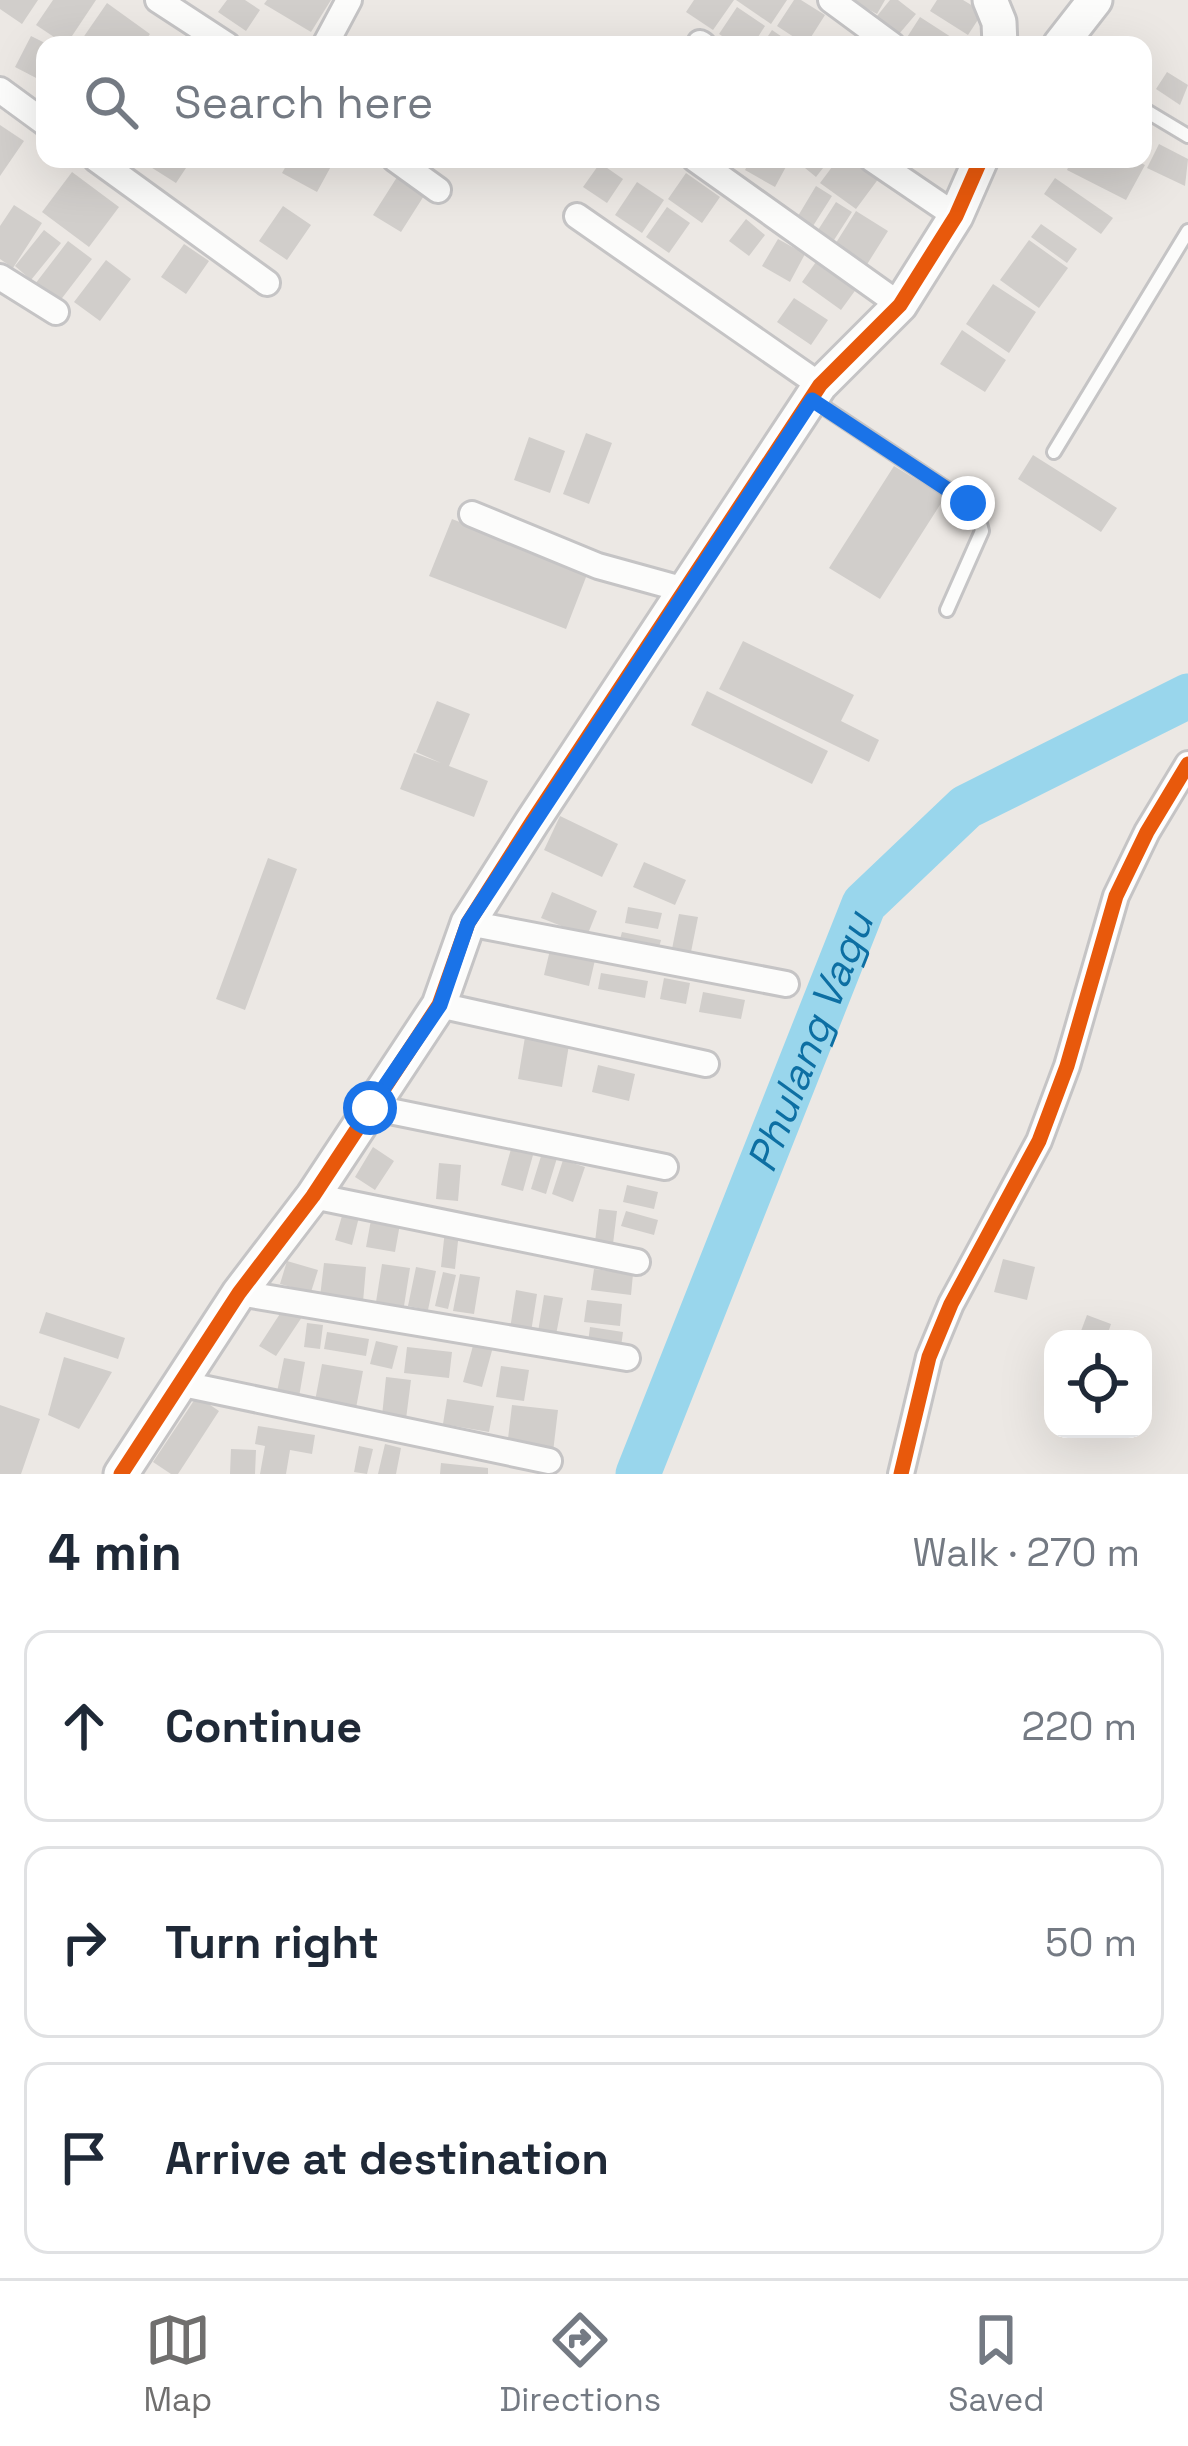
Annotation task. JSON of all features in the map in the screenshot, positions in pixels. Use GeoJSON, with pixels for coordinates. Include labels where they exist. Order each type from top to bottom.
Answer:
{"type":"FeatureCollection","features":[{"type":"Feature","properties":{"kind":"street"},"geometry":{"type":"LineString","coordinates":[[158,0],[190,35]]}},
{"type":"Feature","properties":{"kind":"street"},"geometry":{"type":"LineString","coordinates":[[330,36],[349,0]]}},
{"type":"Feature","properties":{"kind":"street"},"geometry":{"type":"LineString","coordinates":[[831,0],[880,36]]}},
{"type":"Feature","properties":{"kind":"street"},"geometry":{"type":"LineString","coordinates":[[990,0],[1000,22],[1000,36]]}},
{"type":"Feature","properties":{"kind":"street"},"geometry":{"type":"LineString","coordinates":[[1067,36],[1095,0]]}},
{"type":"Feature","properties":{"kind":"street"},"geometry":{"type":"LineString","coordinates":[[0,90],[36,116]]}},
{"type":"Feature","properties":{"kind":"street"},"geometry":{"type":"LineString","coordinates":[[115,168],[267,283]]}},
{"type":"Feature","properties":{"kind":"street"},"geometry":{"type":"LineString","coordinates":[[407,168],[438,190]]}},
{"type":"Feature","properties":{"kind":"street"},"geometry":{"type":"LineString","coordinates":[[708,168],[900,305]]}},
{"type":"Feature","properties":{"kind":"street"},"geometry":{"type":"LineString","coordinates":[[885,168],[956,216]]}},
{"type":"Feature","properties":{"kind":"street"},"geometry":{"type":"LineString","coordinates":[[124,1473],[239,1293],[314,1196],[440,1005],[468,923],[685,590],[816,392],[900,305],[956,216],[977,168]]}},
{"type":"Feature","properties":{"kind":"street"},"geometry":{"type":"LineString","coordinates":[[577,216],[816,392]]}},
{"type":"Feature","properties":{"kind":"street"},"geometry":{"type":"LineString","coordinates":[[0,277],[56,313]]}},
{"type":"Feature","properties":{"kind":"street"},"geometry":{"type":"LineString","coordinates":[[472,514],[598,566],[685,590]]}},
{"type":"Feature","properties":{"kind":"street"},"geometry":{"type":"LineString","coordinates":[[901,1474],[928,1357],[951,1304],[1039,1141],[1067,1066],[1117,896],[1147,832],[1188,764]]}},
{"type":"Feature","properties":{"kind":"street"},"geometry":{"type":"LineString","coordinates":[[468,923],[786,984]]}},
{"type":"Feature","properties":{"kind":"street"},"geometry":{"type":"LineString","coordinates":[[440,1005],[706,1064]]}},
{"type":"Feature","properties":{"kind":"street"},"geometry":{"type":"LineString","coordinates":[[370,1108],[665,1166]]}},
{"type":"Feature","properties":{"kind":"street"},"geometry":{"type":"LineString","coordinates":[[314,1196],[638,1262]]}},
{"type":"Feature","properties":{"kind":"street"},"geometry":{"type":"LineString","coordinates":[[239,1293],[627,1358]]}},
{"type":"Feature","properties":{"kind":"street"},"geometry":{"type":"LineString","coordinates":[[183,1384],[549,1461]]}},
{"type":"Feature","properties":{"kind":"lane"},"geometry":{"type":"LineString","coordinates":[[1152,114],[1188,136]]}},
{"type":"Feature","properties":{"kind":"lane"},"geometry":{"type":"LineString","coordinates":[[1054,452],[1188,231]]}},
{"type":"Feature","properties":{"kind":"lane"},"geometry":{"type":"LineString","coordinates":[[816,392],[968,503],[978,516],[982,531],[947,610]]}},
{"type":"Feature","properties":{"kind":"building"},"geometry":{"type":"Polygon","coordinates":[[[0,0],[38,0],[22,24],[0,9],[0,0]]]}},
{"type":"Feature","properties":{"kind":"building"},"geometry":{"type":"Polygon","coordinates":[[[53,0],[96,0],[72,36],[52,36],[36,25],[53,0]]]}},
{"type":"Feature","properties":{"kind":"building"},"geometry":{"type":"Polygon","coordinates":[[[227,0],[245,0],[260,10],[246,31],[218,12],[227,0]]]}},
{"type":"Feature","properties":{"kind":"building"},"geometry":{"type":"Polygon","coordinates":[[[267,0],[331,0],[311,32],[264,4],[267,0]]]}},
{"type":"Feature","properties":{"kind":"building"},"geometry":{"type":"Polygon","coordinates":[[[694,0],[734,0],[713,30],[686,12],[694,0]]]}},
{"type":"Feature","properties":{"kind":"building"},"geometry":{"type":"Polygon","coordinates":[[[736,0],[787,0],[771,24],[736,0]]]}},
{"type":"Feature","properties":{"kind":"building"},"geometry":{"type":"Polygon","coordinates":[[[794,0],[825,15],[812,36],[792,36],[777,26],[794,0]]]}},
{"type":"Feature","properties":{"kind":"building"},"geometry":{"type":"Polygon","coordinates":[[[851,0],[885,0],[877,14],[851,0]]]}},
{"type":"Feature","properties":{"kind":"building"},"geometry":{"type":"Polygon","coordinates":[[[890,0],[898,0],[916,14],[899,34],[877,16],[890,0]]]}},
{"type":"Feature","properties":{"kind":"building"},"geometry":{"type":"Polygon","coordinates":[[[937,0],[963,0],[983,12],[968,35],[930,11],[937,0]]]}},
{"type":"Feature","properties":{"kind":"building"},"geometry":{"type":"Polygon","coordinates":[[[107,3],[150,34],[149,36],[84,36],[107,3]]]}},
{"type":"Feature","properties":{"kind":"building"},"geometry":{"type":"Polygon","coordinates":[[[737,7],[765,26],[759,36],[719,34],[737,7]]]}},
{"type":"Feature","properties":{"kind":"building"},"geometry":{"type":"Polygon","coordinates":[[[920,17],[949,36],[908,36],[920,17]]]}},
{"type":"Feature","properties":{"kind":"building"},"geometry":{"type":"Polygon","coordinates":[[[31,36],[36,38],[36,78],[15,67],[31,36]]]}},
{"type":"Feature","properties":{"kind":"building"},"geometry":{"type":"Polygon","coordinates":[[[1167,72],[1188,85],[1180,105],[1156,89],[1167,72]]]}},
{"type":"Feature","properties":{"kind":"building"},"geometry":{"type":"Polygon","coordinates":[[[0,125],[24,141],[0,176],[0,125]]]}},
{"type":"Feature","properties":{"kind":"building"},"geometry":{"type":"Polygon","coordinates":[[[1159,144],[1188,159],[1185,186],[1147,168],[1152,168],[1159,144]]]}},
{"type":"Feature","properties":{"kind":"building"},"geometry":{"type":"Polygon","coordinates":[[[152,168],[186,168],[176,183],[152,168]]]}},
{"type":"Feature","properties":{"kind":"building"},"geometry":{"type":"Polygon","coordinates":[[[285,168],[330,168],[317,192],[282,173],[285,168]]]}},
{"type":"Feature","properties":{"kind":"building"},"geometry":{"type":"Polygon","coordinates":[[[596,168],[607,168],[623,179],[607,203],[583,187],[596,168]]]}},
{"type":"Feature","properties":{"kind":"building"},"geometry":{"type":"Polygon","coordinates":[[[746,168],[785,168],[775,187],[746,168]]]}},
{"type":"Feature","properties":{"kind":"building"},"geometry":{"type":"Polygon","coordinates":[[[831,168],[865,168],[879,178],[856,209],[820,183],[831,168]]]}},
{"type":"Feature","properties":{"kind":"building"},"geometry":{"type":"Polygon","coordinates":[[[1068,168],[1143,168],[1126,200],[1068,168]]]}},
{"type":"Feature","properties":{"kind":"building"},"geometry":{"type":"Polygon","coordinates":[[[72,172],[119,207],[89,247],[42,212],[72,172]]]}},
{"type":"Feature","properties":{"kind":"building"},"geometry":{"type":"Polygon","coordinates":[[[686,173],[720,197],[702,223],[668,199],[686,173]]]}},
{"type":"Feature","properties":{"kind":"building"},"geometry":{"type":"Polygon","coordinates":[[[399,174],[427,191],[401,232],[373,215],[399,174]]]}},
{"type":"Feature","properties":{"kind":"building"},"geometry":{"type":"Polygon","coordinates":[[[1055,178],[1113,218],[1101,234],[1044,194],[1055,178]]]}},
{"type":"Feature","properties":{"kind":"building"},"geometry":{"type":"Polygon","coordinates":[[[637,182],[664,200],[642,233],[615,215],[637,182]]]}},
{"type":"Feature","properties":{"kind":"building"},"geometry":{"type":"Polygon","coordinates":[[[816,186],[832,196],[813,226],[798,216],[816,186]]]}},
{"type":"Feature","properties":{"kind":"building"},"geometry":{"type":"Polygon","coordinates":[[[836,202],[852,212],[834,240],[818,230],[836,202]]]}},
{"type":"Feature","properties":{"kind":"building"},"geometry":{"type":"Polygon","coordinates":[[[14,205],[42,223],[13,268],[0,259],[0,226],[14,205]]]}},
{"type":"Feature","properties":{"kind":"building"},"geometry":{"type":"Polygon","coordinates":[[[283,206],[311,225],[287,260],[259,241],[283,206]]]}},
{"type":"Feature","properties":{"kind":"building"},"geometry":{"type":"Polygon","coordinates":[[[667,207],[690,223],[669,253],[646,237],[667,207]]]}},
{"type":"Feature","properties":{"kind":"building"},"geometry":{"type":"Polygon","coordinates":[[[856,211],[888,231],[866,266],[834,246],[856,211]]]}},
{"type":"Feature","properties":{"kind":"building"},"geometry":{"type":"Polygon","coordinates":[[[746,219],[765,235],[749,256],[729,241],[746,219]]]}},
{"type":"Feature","properties":{"kind":"building"},"geometry":{"type":"Polygon","coordinates":[[[1041,224],[1077,249],[1067,263],[1031,237],[1041,224]]]}},
{"type":"Feature","properties":{"kind":"building"},"geometry":{"type":"Polygon","coordinates":[[[44,230],[61,243],[31,280],[15,266],[44,230]]]}},
{"type":"Feature","properties":{"kind":"building"},"geometry":{"type":"Polygon","coordinates":[[[778,239],[805,254],[790,282],[762,266],[778,239]]]}},
{"type":"Feature","properties":{"kind":"building"},"geometry":{"type":"Polygon","coordinates":[[[1029,240],[1068,268],[1039,308],[1000,280],[1029,240]]]}},
{"type":"Feature","properties":{"kind":"building"},"geometry":{"type":"Polygon","coordinates":[[[68,241],[92,259],[56,306],[32,288],[68,241]]]}},
{"type":"Feature","properties":{"kind":"building"},"geometry":{"type":"Polygon","coordinates":[[[184,244],[209,261],[186,294],[161,277],[184,244]]]}},
{"type":"Feature","properties":{"kind":"building"},"geometry":{"type":"Polygon","coordinates":[[[818,259],[857,288],[841,310],[802,282],[818,259]]]}},
{"type":"Feature","properties":{"kind":"building"},"geometry":{"type":"Polygon","coordinates":[[[106,260],[131,279],[100,321],[74,302],[106,260]]]}},
{"type":"Feature","properties":{"kind":"building"},"geometry":{"type":"Polygon","coordinates":[[[993,284],[1036,312],[1009,353],[966,324],[993,284]]]}},
{"type":"Feature","properties":{"kind":"building"},"geometry":{"type":"Polygon","coordinates":[[[794,298],[828,320],[811,345],[777,322],[794,298]]]}},
{"type":"Feature","properties":{"kind":"building"},"geometry":{"type":"Polygon","coordinates":[[[962,330],[1006,360],[985,392],[940,364],[962,330]]]}},
{"type":"Feature","properties":{"kind":"building"},"geometry":{"type":"Polygon","coordinates":[[[586,433],[612,443],[589,504],[563,494],[586,433]]]}},
{"type":"Feature","properties":{"kind":"building"},"geometry":{"type":"Polygon","coordinates":[[[529,437],[565,451],[550,493],[514,480],[529,437]]]}},
{"type":"Feature","properties":{"kind":"building"},"geometry":{"type":"Polygon","coordinates":[[[1033,455],[1117,508],[1101,532],[1018,479],[1033,455]]]}},
{"type":"Feature","properties":{"kind":"building"},"geometry":{"type":"Polygon","coordinates":[[[894,466],[945,497],[880,599],[829,568],[894,466]]]}},
{"type":"Feature","properties":{"kind":"building"},"geometry":{"type":"Polygon","coordinates":[[[452,519],[588,572],[566,629],[429,576],[452,519]]]}},
{"type":"Feature","properties":{"kind":"building"},"geometry":{"type":"Polygon","coordinates":[[[743,641],[854,695],[841,721],[879,740],[869,762],[719,689],[743,641]]]}},
{"type":"Feature","properties":{"kind":"building"},"geometry":{"type":"Polygon","coordinates":[[[707,691],[828,751],[812,784],[691,725],[707,691]]]}},
{"type":"Feature","properties":{"kind":"building"},"geometry":{"type":"Polygon","coordinates":[[[437,701],[470,714],[449,766],[488,781],[474,817],[400,789],[414,753],[441,763],[416,752],[437,701]]]}},
{"type":"Feature","properties":{"kind":"building"},"geometry":{"type":"Polygon","coordinates":[[[560,816],[618,844],[602,877],[544,850],[560,816]]]}},
{"type":"Feature","properties":{"kind":"building"},"geometry":{"type":"Polygon","coordinates":[[[268,858],[297,869],[245,1010],[216,999],[268,858]]]}},
{"type":"Feature","properties":{"kind":"building"},"geometry":{"type":"Polygon","coordinates":[[[644,862],[686,880],[675,905],[633,887],[644,862]]]}},
{"type":"Feature","properties":{"kind":"building"},"geometry":{"type":"Polygon","coordinates":[[[552,892],[597,911],[587,936],[541,918],[552,892]]]}},
{"type":"Feature","properties":{"kind":"building"},"geometry":{"type":"Polygon","coordinates":[[[628,907],[662,913],[658,929],[625,923],[628,907]]]}},
{"type":"Feature","properties":{"kind":"building"},"geometry":{"type":"Polygon","coordinates":[[[679,914],[698,917],[690,957],[671,954],[679,914]]]}},
{"type":"Feature","properties":{"kind":"building"},"geometry":{"type":"Polygon","coordinates":[[[622,932],[661,940],[657,955],[618,946],[622,932]]]}},
{"type":"Feature","properties":{"kind":"building"},"geometry":{"type":"Polygon","coordinates":[[[550,950],[595,960],[589,986],[544,975],[550,950]]]}},
{"type":"Feature","properties":{"kind":"building"},"geometry":{"type":"Polygon","coordinates":[[[601,973],[648,981],[645,998],[598,989],[601,973]]]}},
{"type":"Feature","properties":{"kind":"building"},"geometry":{"type":"Polygon","coordinates":[[[664,978],[690,983],[686,1004],[660,999],[664,978]]]}},
{"type":"Feature","properties":{"kind":"building"},"geometry":{"type":"Polygon","coordinates":[[[703,992],[745,1000],[741,1019],[699,1012],[703,992]]]}},
{"type":"Feature","properties":{"kind":"building"},"geometry":{"type":"Polygon","coordinates":[[[525,1037],[569,1045],[562,1087],[518,1079],[525,1037]]]}},
{"type":"Feature","properties":{"kind":"building"},"geometry":{"type":"Polygon","coordinates":[[[598,1065],[635,1074],[629,1101],[592,1092],[598,1065]]]}},
{"type":"Feature","properties":{"kind":"building"},"geometry":{"type":"Polygon","coordinates":[[[373,1147],[394,1161],[375,1190],[355,1177],[373,1147]]]}},
{"type":"Feature","properties":{"kind":"building"},"geometry":{"type":"Polygon","coordinates":[[[511,1149],[533,1155],[523,1191],[501,1185],[511,1149]]]}},
{"type":"Feature","properties":{"kind":"building"},"geometry":{"type":"Polygon","coordinates":[[[542,1153],[557,1158],[546,1194],[531,1189],[542,1153]]]}},
{"type":"Feature","properties":{"kind":"building"},"geometry":{"type":"Polygon","coordinates":[[[563,1160],[585,1167],[573,1202],[552,1194],[563,1160]]]}},
{"type":"Feature","properties":{"kind":"building"},"geometry":{"type":"Polygon","coordinates":[[[439,1163],[461,1165],[458,1201],[436,1199],[439,1163]]]}},
{"type":"Feature","properties":{"kind":"building"},"geometry":{"type":"Polygon","coordinates":[[[627,1185],[658,1192],[654,1209],[623,1202],[627,1185]]]}},
{"type":"Feature","properties":{"kind":"building"},"geometry":{"type":"Polygon","coordinates":[[[344,1209],[360,1213],[352,1245],[335,1240],[344,1209]]]}},
{"type":"Feature","properties":{"kind":"building"},"geometry":{"type":"Polygon","coordinates":[[[599,1209],[617,1211],[613,1244],[595,1242],[599,1209]]]}},
{"type":"Feature","properties":{"kind":"building"},"geometry":{"type":"Polygon","coordinates":[[[626,1211],[658,1220],[654,1235],[621,1226],[626,1211]]]}},
{"type":"Feature","properties":{"kind":"building"},"geometry":{"type":"Polygon","coordinates":[[[371,1220],[400,1224],[395,1252],[366,1247],[371,1220]]]}},
{"type":"Feature","properties":{"kind":"building"},"geometry":{"type":"Polygon","coordinates":[[[445,1230],[459,1232],[455,1269],[441,1267],[445,1230]]]}},
{"type":"Feature","properties":{"kind":"building"},"geometry":{"type":"Polygon","coordinates":[[[1003,1259],[1035,1267],[1027,1300],[994,1292],[1003,1259]]]}},
{"type":"Feature","properties":{"kind":"building"},"geometry":{"type":"Polygon","coordinates":[[[287,1261],[318,1270],[311,1292],[280,1284],[287,1261]]]}},
{"type":"Feature","properties":{"kind":"building"},"geometry":{"type":"Polygon","coordinates":[[[324,1263],[366,1267],[363,1302],[320,1297],[324,1263]]]}},
{"type":"Feature","properties":{"kind":"building"},"geometry":{"type":"Polygon","coordinates":[[[382,1264],[410,1268],[404,1306],[376,1302],[382,1264]]]}},
{"type":"Feature","properties":{"kind":"building"},"geometry":{"type":"Polygon","coordinates":[[[416,1267],[436,1271],[428,1310],[408,1306],[416,1267]]]}},
{"type":"Feature","properties":{"kind":"building"},"geometry":{"type":"Polygon","coordinates":[[[594,1269],[633,1274],[631,1295],[591,1290],[594,1269]]]}},
{"type":"Feature","properties":{"kind":"building"},"geometry":{"type":"Polygon","coordinates":[[[443,1272],[456,1275],[448,1309],[435,1306],[443,1272]]]}},
{"type":"Feature","properties":{"kind":"building"},"geometry":{"type":"Polygon","coordinates":[[[460,1274],[480,1277],[474,1314],[453,1311],[460,1274]]]}},
{"type":"Feature","properties":{"kind":"building"},"geometry":{"type":"Polygon","coordinates":[[[516,1290],[537,1294],[531,1332],[510,1329],[516,1290]]]}},
{"type":"Feature","properties":{"kind":"building"},"geometry":{"type":"Polygon","coordinates":[[[544,1295],[563,1298],[556,1335],[538,1332],[544,1295]]]}},
{"type":"Feature","properties":{"kind":"building"},"geometry":{"type":"Polygon","coordinates":[[[587,1300],[622,1304],[620,1326],[584,1322],[587,1300]]]}},
{"type":"Feature","properties":{"kind":"building"},"geometry":{"type":"Polygon","coordinates":[[[285,1306],[302,1317],[276,1356],[259,1346],[285,1306]]]}},
{"type":"Feature","properties":{"kind":"building"},"geometry":{"type":"Polygon","coordinates":[[[46,1312],[125,1338],[118,1359],[39,1333],[46,1312]]]}},
{"type":"Feature","properties":{"kind":"building"},"geometry":{"type":"Polygon","coordinates":[[[1087,1315],[1111,1324],[1109,1330],[1081,1330],[1087,1315]]]}},
{"type":"Feature","properties":{"kind":"building"},"geometry":{"type":"Polygon","coordinates":[[[307,1323],[323,1325],[320,1349],[304,1347],[307,1323]]]}},
{"type":"Feature","properties":{"kind":"building"},"geometry":{"type":"Polygon","coordinates":[[[590,1327],[623,1332],[621,1347],[588,1343],[590,1327]]]}},
{"type":"Feature","properties":{"kind":"building"},"geometry":{"type":"Polygon","coordinates":[[[327,1332],[369,1339],[366,1356],[324,1349],[327,1332]]]}},
{"type":"Feature","properties":{"kind":"building"},"geometry":{"type":"Polygon","coordinates":[[[376,1341],[398,1346],[392,1369],[370,1364],[376,1341]]]}},
{"type":"Feature","properties":{"kind":"building"},"geometry":{"type":"Polygon","coordinates":[[[474,1342],[493,1347],[482,1387],[463,1382],[474,1342]]]}},
{"type":"Feature","properties":{"kind":"building"},"geometry":{"type":"Polygon","coordinates":[[[407,1347],[452,1352],[449,1378],[404,1373],[407,1347]]]}},
{"type":"Feature","properties":{"kind":"building"},"geometry":{"type":"Polygon","coordinates":[[[64,1357],[112,1372],[79,1429],[48,1415],[64,1357]]]}},
{"type":"Feature","properties":{"kind":"building"},"geometry":{"type":"Polygon","coordinates":[[[284,1358],[305,1362],[299,1397],[277,1392],[284,1358]]]}},
{"type":"Feature","properties":{"kind":"building"},"geometry":{"type":"Polygon","coordinates":[[[322,1364],[363,1371],[356,1408],[315,1401],[322,1364]]]}},
{"type":"Feature","properties":{"kind":"building"},"geometry":{"type":"Polygon","coordinates":[[[501,1366],[529,1370],[524,1401],[496,1397],[501,1366]]]}},
{"type":"Feature","properties":{"kind":"building"},"geometry":{"type":"Polygon","coordinates":[[[386,1377],[411,1380],[406,1419],[382,1416],[386,1377]]]}},
{"type":"Feature","properties":{"kind":"building"},"geometry":{"type":"Polygon","coordinates":[[[197,1396],[219,1411],[178,1474],[171,1474],[153,1462],[197,1396]]]}},
{"type":"Feature","properties":{"kind":"building"},"geometry":{"type":"Polygon","coordinates":[[[447,1399],[494,1406],[489,1432],[443,1424],[447,1399]]]}},
{"type":"Feature","properties":{"kind":"building"},"geometry":{"type":"Polygon","coordinates":[[[0,1405],[40,1419],[21,1474],[0,1474],[0,1405]]]}},
{"type":"Feature","properties":{"kind":"building"},"geometry":{"type":"Polygon","coordinates":[[[512,1405],[558,1410],[553,1452],[507,1447],[512,1405]]]}},
{"type":"Feature","properties":{"kind":"building"},"geometry":{"type":"Polygon","coordinates":[[[258,1426],[315,1435],[312,1454],[290,1450],[286,1474],[260,1474],[265,1446],[255,1444],[258,1426]]]}},
{"type":"Feature","properties":{"kind":"building"},"geometry":{"type":"Polygon","coordinates":[[[385,1444],[401,1448],[396,1474],[378,1474],[385,1444]]]}},
{"type":"Feature","properties":{"kind":"building"},"geometry":{"type":"Polygon","coordinates":[[[359,1446],[373,1449],[367,1474],[354,1472],[359,1446]]]}},
{"type":"Feature","properties":{"kind":"building"},"geometry":{"type":"Polygon","coordinates":[[[231,1449],[256,1450],[255,1474],[230,1474],[231,1449]]]}},
{"type":"Feature","properties":{"kind":"building"},"geometry":{"type":"Polygon","coordinates":[[[441,1463],[488,1468],[488,1474],[440,1474],[441,1463]]]}},
{"type":"Feature","properties":{"kind":"waterway","name":"Phulang Vagu"},"geometry":{"type":"LineString","coordinates":[[638,1474],[864,904],[966,807],[1188,696]]}},
{"type":"Feature","properties":{"kind":"cycle path"},"geometry":{"type":"LineString","coordinates":[[121,1474],[239,1293],[313,1196],[439,1005],[468,923],[532,822],[820,385],[900,305],[956,216],[977,168]]}},
{"type":"Feature","properties":{"kind":"cycle path"},"geometry":{"type":"LineString","coordinates":[[901,1474],[929,1357],[951,1304],[1039,1141],[1067,1066],[1116,896],[1188,764]]}},
{"type":"Feature","properties":{"kind":"route"},"geometry":{"type":"LineString","coordinates":[[370,1108],[440,1005],[468,923],[812,400],[968,503]]}}]}
